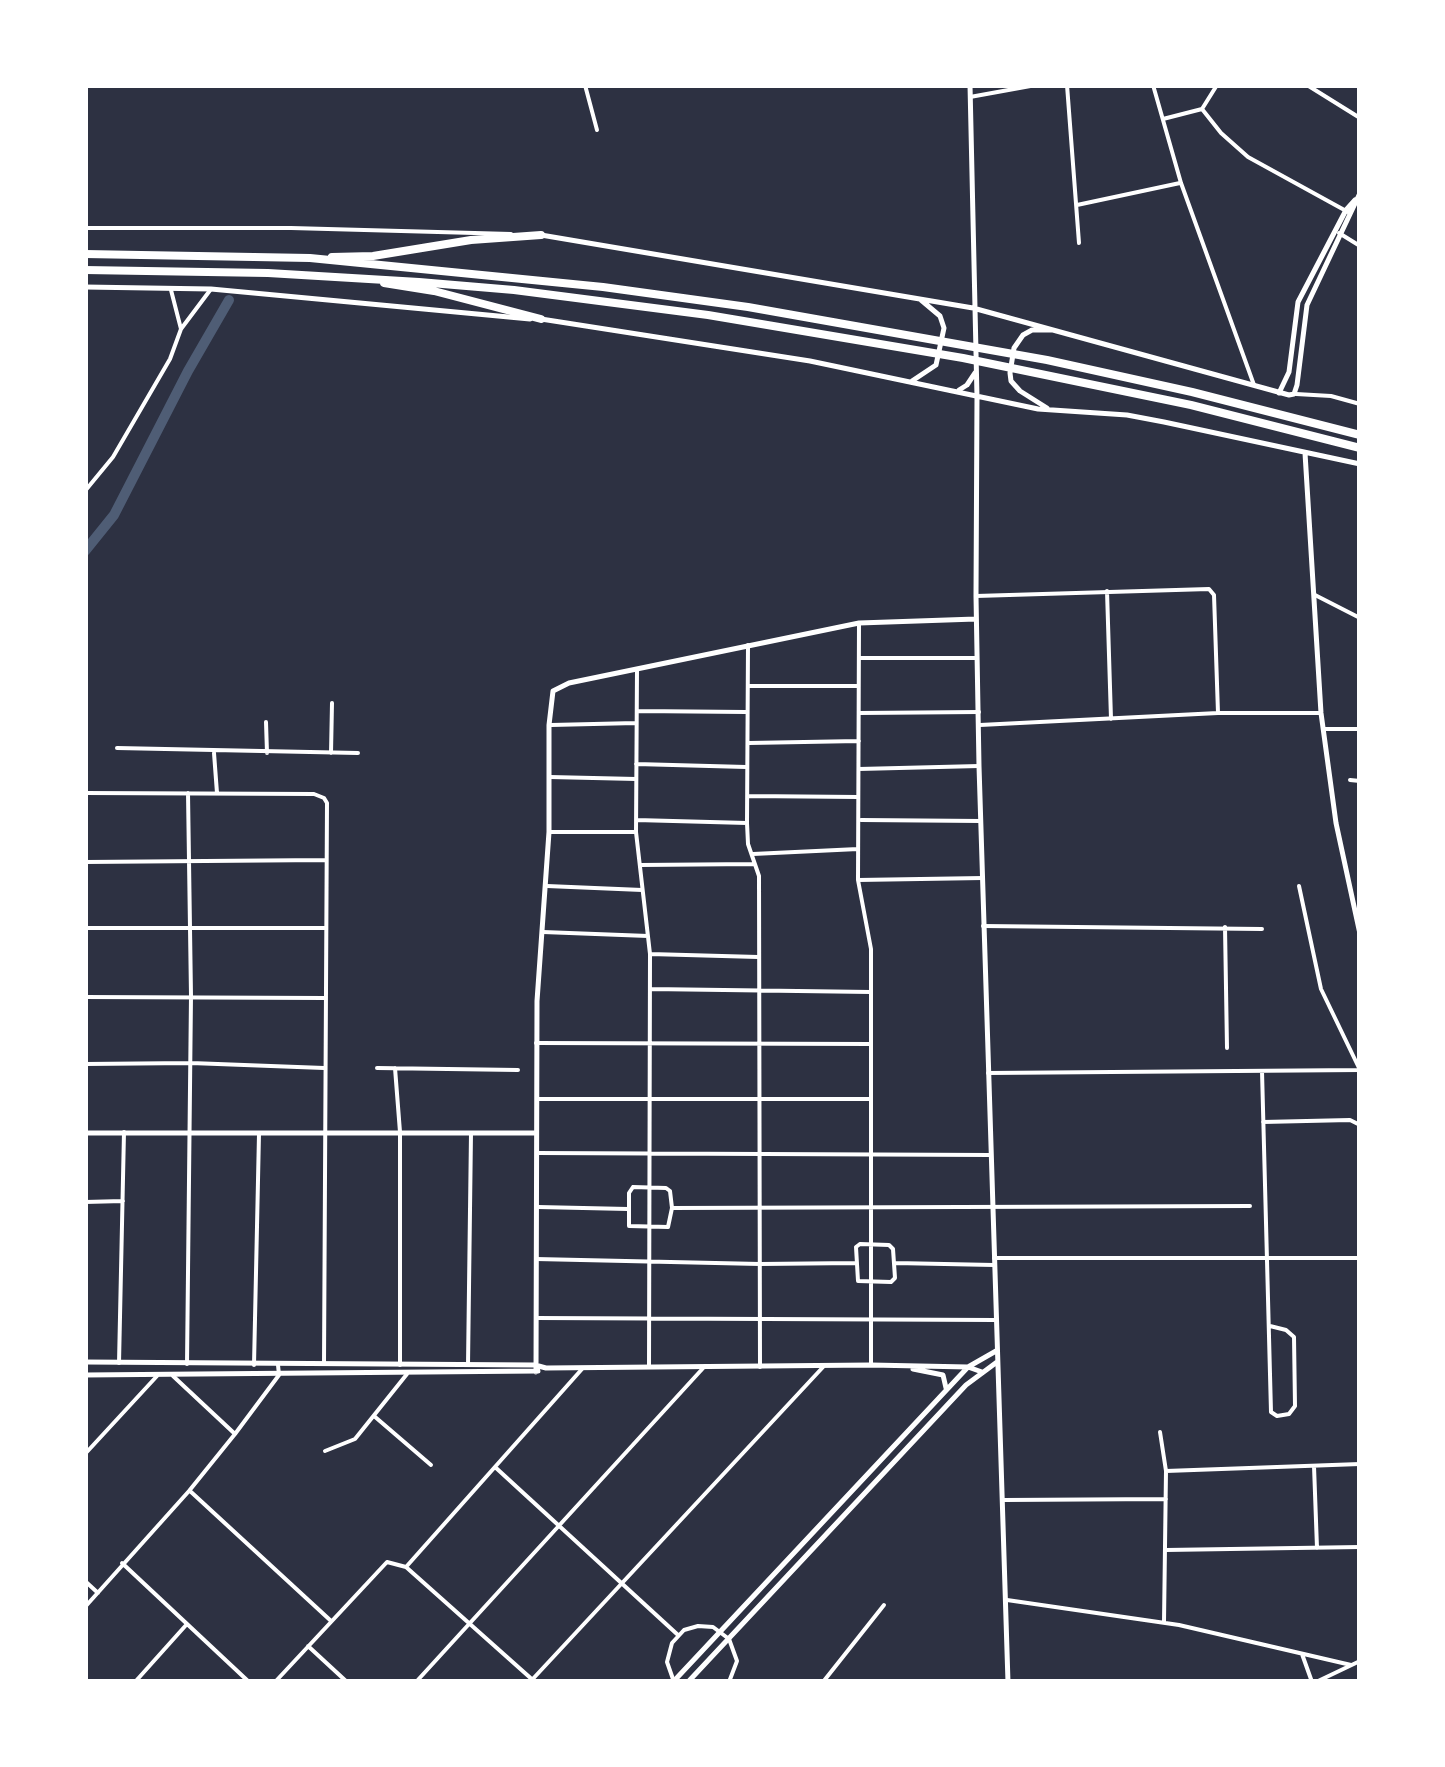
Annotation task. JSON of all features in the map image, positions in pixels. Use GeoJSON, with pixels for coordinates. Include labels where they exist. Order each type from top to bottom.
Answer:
{"type":"FeatureCollection","features":[{"type":"Feature","properties":{"kind":"highway"},"geometry":{"type":"LineString","coordinates":[[85,254],[373,256],[540,234]]}},
{"type":"Feature","properties":{"kind":"highway"},"geometry":{"type":"LineString","coordinates":[[310,258],[602,286],[898,332],[1192,392],[1360,435]]}},
{"type":"Feature","properties":{"kind":"highway"},"geometry":{"type":"LineString","coordinates":[[85,270],[370,278],[626,304],[891,345],[1191,404],[1360,448]]}},
{"type":"Feature","properties":{"kind":"highway"},"geometry":{"type":"LineString","coordinates":[[370,278],[542,320]]}},
{"type":"Feature","properties":{"kind":"street"},"geometry":{"type":"LineString","coordinates":[[585,85],[597,130]]}},
{"type":"Feature","properties":{"kind":"street"},"geometry":{"type":"LineString","coordinates":[[970,85],[979,766],[1008,1682]]}},
{"type":"Feature","properties":{"kind":"street"},"geometry":{"type":"LineString","coordinates":[[970,97],[1036,85]]}},
{"type":"Feature","properties":{"kind":"street"},"geometry":{"type":"LineString","coordinates":[[1067,85],[1079,243]]}},
{"type":"Feature","properties":{"kind":"street"},"geometry":{"type":"LineString","coordinates":[[1153,85],[1181,183],[1254,384]]}},
{"type":"Feature","properties":{"kind":"street"},"geometry":{"type":"LineString","coordinates":[[1163,120],[1202,108],[1217,85]]}},
{"type":"Feature","properties":{"kind":"street"},"geometry":{"type":"LineString","coordinates":[[1307,85],[1360,118]]}},
{"type":"Feature","properties":{"kind":"street"},"geometry":{"type":"LineString","coordinates":[[1202,108],[1221,133],[1248,156],[1349,212]]}},
{"type":"Feature","properties":{"kind":"street"},"geometry":{"type":"LineString","coordinates":[[1077,205],[1181,183]]}},
{"type":"Feature","properties":{"kind":"street"},"geometry":{"type":"LineString","coordinates":[[1279,393],[1289,372],[1296,311],[1334,231],[1360,194]]}},
{"type":"Feature","properties":{"kind":"street"},"geometry":{"type":"LineString","coordinates":[[1294,394],[1302,320],[1349,212]]}},
{"type":"Feature","properties":{"kind":"street"},"geometry":{"type":"LineString","coordinates":[[85,228],[540,234],[972,308],[1279,393],[1316,394],[1360,404]]}},
{"type":"Feature","properties":{"kind":"street"},"geometry":{"type":"LineString","coordinates":[[1334,231],[1360,246]]}},
{"type":"Feature","properties":{"kind":"street"},"geometry":{"type":"LineString","coordinates":[[1310,278],[1318,282]]}},
{"type":"Feature","properties":{"kind":"street"},"geometry":{"type":"LineString","coordinates":[[85,288],[170,286],[542,320],[810,361],[1052,410],[1128,415],[1360,464]]}},
{"type":"Feature","properties":{"kind":"street"},"geometry":{"type":"LineString","coordinates":[[170,286],[181,328]]}},
{"type":"Feature","properties":{"kind":"street"},"geometry":{"type":"LineString","coordinates":[[85,491],[112,457],[170,358],[181,328],[211,289]]}},
{"type":"Feature","properties":{"kind":"street"},"geometry":{"type":"LineString","coordinates":[[957,305],[966,303],[972,293]]}},
{"type":"Feature","properties":{"kind":"street"},"geometry":{"type":"LineString","coordinates":[[910,382],[936,365],[944,328],[940,316],[918,298]]}},
{"type":"Feature","properties":{"kind":"street"},"geometry":{"type":"LineString","coordinates":[[974,326],[982,316],[993,313]]}},
{"type":"Feature","properties":{"kind":"street"},"geometry":{"type":"LineString","coordinates":[[1052,410],[1016,387],[1010,374],[1012,360],[1014,348],[1025,333],[1064,331]]}},
{"type":"Feature","properties":{"kind":"street"},"geometry":{"type":"LineString","coordinates":[[956,392],[967,385],[976,371]]}},
{"type":"Feature","properties":{"kind":"street"},"geometry":{"type":"LineString","coordinates":[[1304,454],[1321,712],[1336,823],[1360,934]]}},
{"type":"Feature","properties":{"kind":"street"},"geometry":{"type":"LineString","coordinates":[[976,596],[1209,589],[1214,594],[1218,713]]}},
{"type":"Feature","properties":{"kind":"street"},"geometry":{"type":"LineString","coordinates":[[1107,591],[1111,718]]}},
{"type":"Feature","properties":{"kind":"street"},"geometry":{"type":"LineString","coordinates":[[1312,593],[1360,618]]}},
{"type":"Feature","properties":{"kind":"street"},"geometry":{"type":"LineString","coordinates":[[536,1369],[536,1043],[549,832],[550,697],[560,686],[858,623],[976,619]]}},
{"type":"Feature","properties":{"kind":"street"},"geometry":{"type":"LineString","coordinates":[[858,623],[858,880],[870,948],[871,1365]]}},
{"type":"Feature","properties":{"kind":"street"},"geometry":{"type":"LineString","coordinates":[[748,645],[747,823],[750,854],[759,876],[760,1367]]}},
{"type":"Feature","properties":{"kind":"street"},"geometry":{"type":"LineString","coordinates":[[859,658],[977,658]]}},
{"type":"Feature","properties":{"kind":"street"},"geometry":{"type":"LineString","coordinates":[[637,670],[636,832],[650,954],[650,1366]]}},
{"type":"Feature","properties":{"kind":"street"},"geometry":{"type":"LineString","coordinates":[[747,686],[858,686]]}},
{"type":"Feature","properties":{"kind":"street"},"geometry":{"type":"LineString","coordinates":[[331,753],[332,703]]}},
{"type":"Feature","properties":{"kind":"street"},"geometry":{"type":"LineString","coordinates":[[637,711],[746,712]]}},
{"type":"Feature","properties":{"kind":"street"},"geometry":{"type":"LineString","coordinates":[[858,713],[979,712]]}},
{"type":"Feature","properties":{"kind":"street"},"geometry":{"type":"LineString","coordinates":[[980,725],[1321,712]]}},
{"type":"Feature","properties":{"kind":"street"},"geometry":{"type":"LineString","coordinates":[[266,722],[267,753]]}},
{"type":"Feature","properties":{"kind":"street"},"geometry":{"type":"LineString","coordinates":[[549,725],[636,723]]}},
{"type":"Feature","properties":{"kind":"street"},"geometry":{"type":"LineString","coordinates":[[1323,728],[1360,729]]}},
{"type":"Feature","properties":{"kind":"street"},"geometry":{"type":"LineString","coordinates":[[747,743],[859,741]]}},
{"type":"Feature","properties":{"kind":"street"},"geometry":{"type":"LineString","coordinates":[[117,748],[358,754]]}},
{"type":"Feature","properties":{"kind":"street"},"geometry":{"type":"LineString","coordinates":[[214,752],[217,793]]}},
{"type":"Feature","properties":{"kind":"street"},"geometry":{"type":"LineString","coordinates":[[636,764],[746,767]]}},
{"type":"Feature","properties":{"kind":"street"},"geometry":{"type":"LineString","coordinates":[[859,768],[979,766]]}},
{"type":"Feature","properties":{"kind":"street"},"geometry":{"type":"LineString","coordinates":[[550,777],[636,779]]}},
{"type":"Feature","properties":{"kind":"street"},"geometry":{"type":"LineString","coordinates":[[1350,780],[1360,781]]}},
{"type":"Feature","properties":{"kind":"street"},"geometry":{"type":"LineString","coordinates":[[88,792],[314,794],[324,798],[328,814],[324,928],[324,1364]]}},
{"type":"Feature","properties":{"kind":"street"},"geometry":{"type":"LineString","coordinates":[[187,1364],[191,1064],[188,794]]}},
{"type":"Feature","properties":{"kind":"street"},"geometry":{"type":"LineString","coordinates":[[746,796],[858,797]]}},
{"type":"Feature","properties":{"kind":"street"},"geometry":{"type":"LineString","coordinates":[[636,820],[747,823]]}},
{"type":"Feature","properties":{"kind":"street"},"geometry":{"type":"LineString","coordinates":[[859,820],[982,821]]}},
{"type":"Feature","properties":{"kind":"street"},"geometry":{"type":"LineString","coordinates":[[549,832],[636,832]]}},
{"type":"Feature","properties":{"kind":"street"},"geometry":{"type":"LineString","coordinates":[[750,854],[858,849]]}},
{"type":"Feature","properties":{"kind":"street"},"geometry":{"type":"LineString","coordinates":[[85,862],[326,860]]}},
{"type":"Feature","properties":{"kind":"street"},"geometry":{"type":"LineString","coordinates":[[639,864],[755,864]]}},
{"type":"Feature","properties":{"kind":"street"},"geometry":{"type":"LineString","coordinates":[[858,880],[983,878]]}},
{"type":"Feature","properties":{"kind":"street"},"geometry":{"type":"LineString","coordinates":[[546,886],[642,890]]}},
{"type":"Feature","properties":{"kind":"street"},"geometry":{"type":"LineString","coordinates":[[988,1073],[1360,1070],[1321,989],[1299,886]]}},
{"type":"Feature","properties":{"kind":"street"},"geometry":{"type":"LineString","coordinates":[[983,926],[1262,929]]}},
{"type":"Feature","properties":{"kind":"street"},"geometry":{"type":"LineString","coordinates":[[1225,927],[1227,1048]]}},
{"type":"Feature","properties":{"kind":"street"},"geometry":{"type":"LineString","coordinates":[[85,928],[324,928]]}},
{"type":"Feature","properties":{"kind":"street"},"geometry":{"type":"LineString","coordinates":[[542,932],[648,936]]}},
{"type":"Feature","properties":{"kind":"street"},"geometry":{"type":"LineString","coordinates":[[650,954],[758,957]]}},
{"type":"Feature","properties":{"kind":"street"},"geometry":{"type":"LineString","coordinates":[[649,990],[870,992]]}},
{"type":"Feature","properties":{"kind":"street"},"geometry":{"type":"LineString","coordinates":[[85,997],[324,998]]}},
{"type":"Feature","properties":{"kind":"street"},"geometry":{"type":"LineString","coordinates":[[536,1043],[871,1044]]}},
{"type":"Feature","properties":{"kind":"street"},"geometry":{"type":"LineString","coordinates":[[85,1064],[324,1068]]}},
{"type":"Feature","properties":{"kind":"street"},"geometry":{"type":"LineString","coordinates":[[376,1068],[518,1070]]}},
{"type":"Feature","properties":{"kind":"street"},"geometry":{"type":"LineString","coordinates":[[395,1068],[400,1132],[400,1365]]}},
{"type":"Feature","properties":{"kind":"street"},"geometry":{"type":"LineString","coordinates":[[1262,1071],[1272,1412],[1277,1416],[1294,1409],[1294,1337],[1286,1330],[1270,1326]]}},
{"type":"Feature","properties":{"kind":"street"},"geometry":{"type":"LineString","coordinates":[[537,1099],[870,1099]]}},
{"type":"Feature","properties":{"kind":"street"},"geometry":{"type":"LineString","coordinates":[[1263,1122],[1350,1120],[1360,1126]]}},
{"type":"Feature","properties":{"kind":"street"},"geometry":{"type":"LineString","coordinates":[[85,1132],[536,1133]]}},
{"type":"Feature","properties":{"kind":"street"},"geometry":{"type":"LineString","coordinates":[[119,1362],[124,1132]]}},
{"type":"Feature","properties":{"kind":"street"},"geometry":{"type":"LineString","coordinates":[[254,1364],[260,1132]]}},
{"type":"Feature","properties":{"kind":"street"},"geometry":{"type":"LineString","coordinates":[[468,1366],[471,1133]]}},
{"type":"Feature","properties":{"kind":"street"},"geometry":{"type":"LineString","coordinates":[[537,1153],[990,1155]]}},
{"type":"Feature","properties":{"kind":"street"},"geometry":{"type":"LineString","coordinates":[[648,1186],[668,1189],[672,1208],[668,1227],[629,1226],[632,1188],[648,1186]]}},
{"type":"Feature","properties":{"kind":"street"},"geometry":{"type":"LineString","coordinates":[[85,1202],[123,1201]]}},
{"type":"Feature","properties":{"kind":"street"},"geometry":{"type":"LineString","coordinates":[[672,1208],[1250,1206]]}},
{"type":"Feature","properties":{"kind":"street"},"geometry":{"type":"LineString","coordinates":[[536,1207],[628,1209]]}},
{"type":"Feature","properties":{"kind":"street"},"geometry":{"type":"LineString","coordinates":[[871,1243],[892,1247],[897,1264],[892,1282],[871,1283],[858,1281],[856,1263],[857,1245],[871,1243]]}},
{"type":"Feature","properties":{"kind":"street"},"geometry":{"type":"LineString","coordinates":[[897,1264],[1360,1258]]}},
{"type":"Feature","properties":{"kind":"street"},"geometry":{"type":"LineString","coordinates":[[536,1259],[856,1263]]}},
{"type":"Feature","properties":{"kind":"street"},"geometry":{"type":"LineString","coordinates":[[536,1318],[996,1320]]}},
{"type":"Feature","properties":{"kind":"street"},"geometry":{"type":"LineString","coordinates":[[730,1682],[737,1661],[729,1639],[719,1630],[698,1626],[678,1634],[667,1662],[674,1682],[719,1630],[968,1367],[996,1351]]}},
{"type":"Feature","properties":{"kind":"street"},"geometry":{"type":"LineString","coordinates":[[85,1362],[536,1369]]}},
{"type":"Feature","properties":{"kind":"street"},"geometry":{"type":"LineString","coordinates":[[102,1362],[102,1376]]}},
{"type":"Feature","properties":{"kind":"street"},"geometry":{"type":"LineString","coordinates":[[688,1682],[902,1453],[982,1372],[997,1362]]}},
{"type":"Feature","properties":{"kind":"street"},"geometry":{"type":"LineString","coordinates":[[85,1607],[235,1434],[280,1376],[278,1364]]}},
{"type":"Feature","properties":{"kind":"street"},"geometry":{"type":"LineString","coordinates":[[85,1375],[280,1376],[584,1367],[871,1365],[968,1367],[982,1372]]}},
{"type":"Feature","properties":{"kind":"street"},"geometry":{"type":"LineString","coordinates":[[416,1682],[705,1366]]}},
{"type":"Feature","properties":{"kind":"street"},"geometry":{"type":"LineString","coordinates":[[275,1682],[385,1562],[406,1567],[532,1681],[824,1366]]}},
{"type":"Feature","properties":{"kind":"street"},"geometry":{"type":"LineString","coordinates":[[896,1366],[943,1375],[946,1390]]}},
{"type":"Feature","properties":{"kind":"street"},"geometry":{"type":"LineString","coordinates":[[406,1567],[584,1367]]}},
{"type":"Feature","properties":{"kind":"street"},"geometry":{"type":"LineString","coordinates":[[325,1451],[352,1441],[407,1374]]}},
{"type":"Feature","properties":{"kind":"street"},"geometry":{"type":"LineString","coordinates":[[85,1454],[156,1376]]}},
{"type":"Feature","properties":{"kind":"street"},"geometry":{"type":"LineString","coordinates":[[173,1376],[235,1434]]}},
{"type":"Feature","properties":{"kind":"street"},"geometry":{"type":"LineString","coordinates":[[373,1415],[431,1465]]}},
{"type":"Feature","properties":{"kind":"street"},"geometry":{"type":"LineString","coordinates":[[1160,1432],[1166,1471],[1164,1622]]}},
{"type":"Feature","properties":{"kind":"street"},"geometry":{"type":"LineString","coordinates":[[894,1445],[902,1453]]}},
{"type":"Feature","properties":{"kind":"street"},"geometry":{"type":"LineString","coordinates":[[1166,1471],[1360,1464]]}},
{"type":"Feature","properties":{"kind":"street"},"geometry":{"type":"LineString","coordinates":[[1314,1466],[1317,1548]]}},
{"type":"Feature","properties":{"kind":"street"},"geometry":{"type":"LineString","coordinates":[[495,1467],[678,1634]]}},
{"type":"Feature","properties":{"kind":"street"},"geometry":{"type":"LineString","coordinates":[[189,1491],[330,1620]]}},
{"type":"Feature","properties":{"kind":"street"},"geometry":{"type":"LineString","coordinates":[[1004,1500],[1166,1499]]}},
{"type":"Feature","properties":{"kind":"street"},"geometry":{"type":"LineString","coordinates":[[1166,1550],[1360,1547]]}},
{"type":"Feature","properties":{"kind":"street"},"geometry":{"type":"LineString","coordinates":[[122,1564],[249,1682]]}},
{"type":"Feature","properties":{"kind":"street"},"geometry":{"type":"LineString","coordinates":[[776,1569],[786,1577]]}},
{"type":"Feature","properties":{"kind":"street"},"geometry":{"type":"LineString","coordinates":[[85,1582],[98,1593]]}},
{"type":"Feature","properties":{"kind":"street"},"geometry":{"type":"LineString","coordinates":[[1006,1600],[1164,1622],[1351,1665]]}},
{"type":"Feature","properties":{"kind":"street"},"geometry":{"type":"LineString","coordinates":[[823,1682],[884,1605]]}},
{"type":"Feature","properties":{"kind":"street"},"geometry":{"type":"LineString","coordinates":[[135,1682],[187,1624]]}},
{"type":"Feature","properties":{"kind":"street"},"geometry":{"type":"LineString","coordinates":[[308,1646],[348,1682]]}},
{"type":"Feature","properties":{"kind":"street"},"geometry":{"type":"LineString","coordinates":[[1301,1652],[1314,1682],[1360,1662]]}},
{"type":"Feature","properties":{"kind":"waterway"},"geometry":{"type":"LineString","coordinates":[[85,551],[114,515],[229,300]]}}]}
